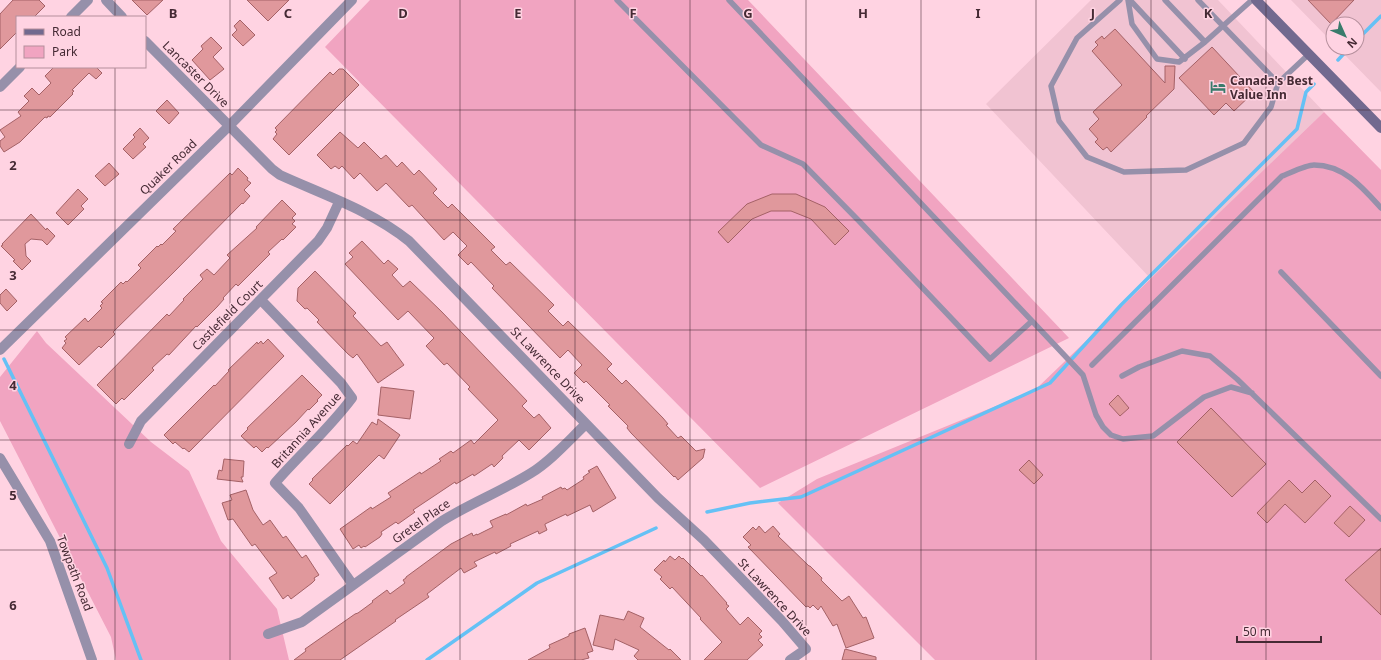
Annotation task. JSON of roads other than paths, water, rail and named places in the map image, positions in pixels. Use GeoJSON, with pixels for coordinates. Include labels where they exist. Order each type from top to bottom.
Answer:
{"type":"FeatureCollection","features":[{"type":"Feature","properties":{"kind":"main road"},"geometry":{"type":"LineString","coordinates":[[1256,0],[1381,128]]}},
{"type":"Feature","properties":{"kind":"street"},"geometry":{"type":"LineString","coordinates":[[72,16],[88,0]]}},
{"type":"Feature","properties":{"kind":"street"},"geometry":{"type":"LineString","coordinates":[[106,0],[121,16]]}},
{"type":"Feature","properties":{"kind":"street","name":"Quaker Road"},"geometry":{"type":"LineString","coordinates":[[0,350],[229,126],[352,0]]}},
{"type":"Feature","properties":{"kind":"street","name":"Lancaster Drive"},"geometry":{"type":"LineString","coordinates":[[146,42],[229,126]]}},
{"type":"Feature","properties":{"kind":"street"},"geometry":{"type":"LineString","coordinates":[[0,87],[19,68]]}},
{"type":"Feature","properties":{"kind":"street","name":"St Lawrence Drive"},"geometry":{"type":"LineString","coordinates":[[229,126],[265,163],[280,175],[376,219],[409,241],[658,498],[704,540],[782,621],[806,649],[790,660]]}},
{"type":"Feature","properties":{"kind":"street","name":"Castlefield Court"},"geometry":{"type":"LineString","coordinates":[[129,444],[141,421],[318,241],[327,228],[339,202]]}},
{"type":"Feature","properties":{"kind":"street","name":"Britannia Avenue"},"geometry":{"type":"LineString","coordinates":[[261,300],[341,383],[352,398],[336,420],[296,458],[275,483],[299,508],[353,585]]}},
{"type":"Feature","properties":{"kind":"street","name":"Gretel Place"},"geometry":{"type":"LineString","coordinates":[[268,634],[302,622],[463,507],[533,472],[586,424]]}},
{"type":"Feature","properties":{"kind":"street","name":"Towpath Road"},"geometry":{"type":"LineString","coordinates":[[0,458],[50,541],[92,660]]}},
{"type":"Feature","properties":{"kind":"lane"},"geometry":{"type":"LineString","coordinates":[[617,0],[761,145],[805,166],[990,359],[1032,321]]}},
{"type":"Feature","properties":{"kind":"lane"},"geometry":{"type":"LineString","coordinates":[[729,0],[1083,375],[1096,415],[1111,435],[1123,439],[1153,436],[1204,397],[1231,387],[1252,393]]}},
{"type":"Feature","properties":{"kind":"lane"},"geometry":{"type":"LineString","coordinates":[[1120,0],[1077,38],[1051,86],[1059,121],[1087,157],[1124,172],[1186,170],[1244,143],[1271,107],[1278,84],[1309,54]]}},
{"type":"Feature","properties":{"kind":"lane"},"geometry":{"type":"LineString","coordinates":[[1129,0],[1132,24],[1157,58],[1179,62],[1185,59],[1252,0]]}},
{"type":"Feature","properties":{"kind":"lane"},"geometry":{"type":"LineString","coordinates":[[1129,0],[1185,59]]}},
{"type":"Feature","properties":{"kind":"lane"},"geometry":{"type":"LineString","coordinates":[[1165,0],[1205,42]]}},
{"type":"Feature","properties":{"kind":"lane"},"geometry":{"type":"LineString","coordinates":[[1198,0],[1278,84]]}},
{"type":"Feature","properties":{"kind":"lane"},"geometry":{"type":"LineString","coordinates":[[1092,365],[1282,176],[1314,165],[1335,169],[1357,182],[1381,208]]}},
{"type":"Feature","properties":{"kind":"lane"},"geometry":{"type":"LineString","coordinates":[[1281,272],[1381,376]]}},
{"type":"Feature","properties":{"kind":"lane"},"geometry":{"type":"LineString","coordinates":[[1122,376],[1139,367],[1182,351],[1210,356],[1252,393],[1381,519]]}},
{"type":"Feature","properties":{"kind":"waterway"},"geometry":{"type":"LineString","coordinates":[[1365,32],[1381,16]]}},
{"type":"Feature","properties":{"kind":"waterway"},"geometry":{"type":"LineString","coordinates":[[1338,60],[1342,56]]}},
{"type":"Feature","properties":{"kind":"waterway"},"geometry":{"type":"LineString","coordinates":[[707,512],[750,503],[801,497],[1050,383],[1121,305],[1297,129],[1306,92],[1314,84]]}},
{"type":"Feature","properties":{"kind":"waterway"},"geometry":{"type":"LineString","coordinates":[[4,359],[107,568],[141,660]]}},
{"type":"Feature","properties":{"kind":"waterway"},"geometry":{"type":"LineString","coordinates":[[427,660],[537,583],[656,528]]}},
{"type":"Feature","properties":{"kind":"place","name":"Canada's Best Value Inn"},"geometry":{"type":"Point","coordinates":[1218,87]}}]}
